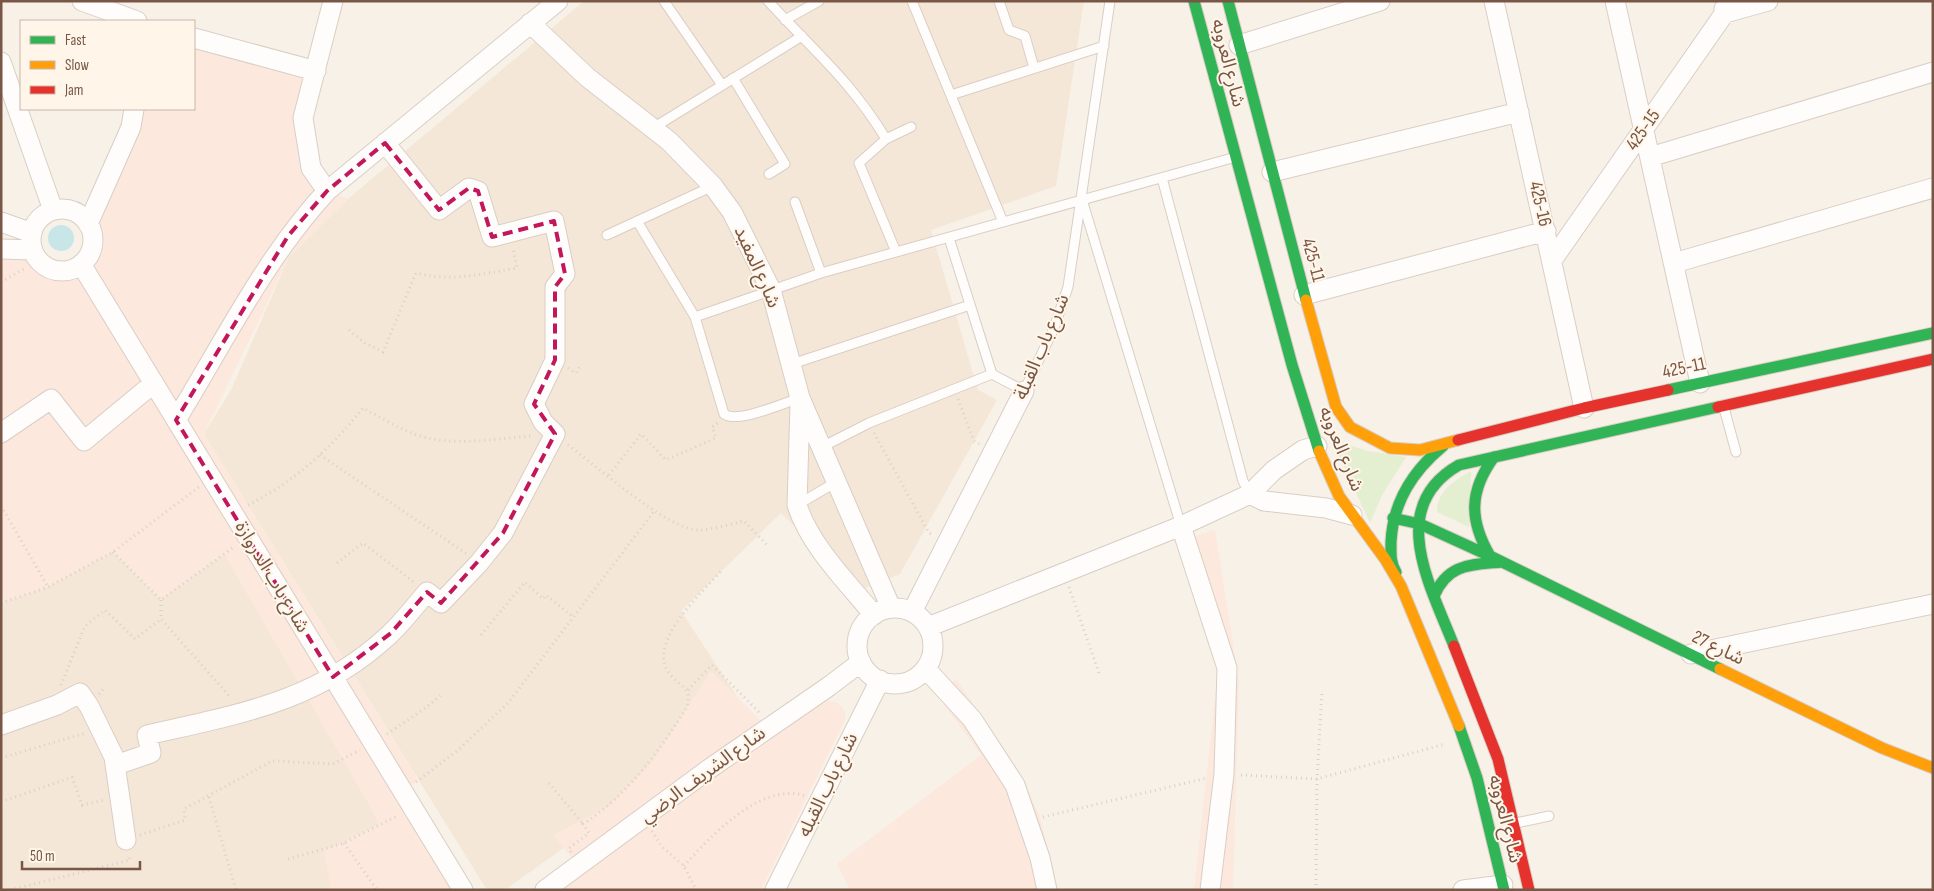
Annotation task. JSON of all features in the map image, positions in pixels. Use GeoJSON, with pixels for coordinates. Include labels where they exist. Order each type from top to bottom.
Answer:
{"type":"FeatureCollection","features":[{"type":"Feature","properties":{"kind":"street"},"geometry":{"type":"LineString","coordinates":[[82,1],[120,8],[136,20]]}},
{"type":"Feature","properties":{"kind":"street"},"geometry":{"type":"LineString","coordinates":[[327,191],[311,168],[304,118],[333,1]]}},
{"type":"Feature","properties":{"kind":"street"},"geometry":{"type":"LineString","coordinates":[[176,420],[288,236],[327,191],[558,1]]}},
{"type":"Feature","properties":{"kind":"street","name":"شارع العروبه"},"geometry":{"type":"LineString","coordinates":[[1194,1],[1234,158],[1298,386],[1317,446],[1332,483],[1352,515],[1394,572],[1400,586],[1464,738],[1477,778],[1504,888]]}},
{"type":"Feature","properties":{"kind":"street","name":"425-11"},"geometry":{"type":"LineString","coordinates":[[1228,1],[1304,295],[1336,407],[1350,427],[1390,448],[1404,451],[1444,446],[1584,408],[1933,333]]}},
{"type":"Feature","properties":{"kind":"street"},"geometry":{"type":"LineString","coordinates":[[1239,45],[1327,9],[1380,1]]}},
{"type":"Feature","properties":{"kind":"street","name":"425-16"},"geometry":{"type":"LineString","coordinates":[[1494,1],[1553,259],[1584,408]]}},
{"type":"Feature","properties":{"kind":"street"},"geometry":{"type":"LineString","coordinates":[[1615,1],[1700,383]]}},
{"type":"Feature","properties":{"kind":"street"},"geometry":{"type":"LineString","coordinates":[[1727,5],[1768,1]]}},
{"type":"Feature","properties":{"kind":"street","name":"425-15"},"geometry":{"type":"LineString","coordinates":[[1553,259],[1727,5]]}},
{"type":"Feature","properties":{"kind":"street","name":"شارع المفيد"},"geometry":{"type":"LineString","coordinates":[[530,23],[587,77],[669,141],[713,186],[732,212],[771,290],[800,398],[838,481],[876,572],[883,611]]}},
{"type":"Feature","properties":{"kind":"street"},"geometry":{"type":"LineString","coordinates":[[195,38],[316,70]]}},
{"type":"Feature","properties":{"kind":"street"},"geometry":{"type":"LineString","coordinates":[[1,62],[53,210]]}},
{"type":"Feature","properties":{"kind":"street"},"geometry":{"type":"LineString","coordinates":[[1650,157],[1933,72]]}},
{"type":"Feature","properties":{"kind":"street"},"geometry":{"type":"LineString","coordinates":[[88,224],[131,127],[134,110]]}},
{"type":"Feature","properties":{"kind":"street"},"geometry":{"type":"LineString","coordinates":[[1272,172],[1519,112]]}},
{"type":"Feature","properties":{"kind":"street"},"geometry":{"type":"LineString","coordinates":[[116,765],[151,753],[147,735],[244,712],[307,691],[355,663],[390,634],[427,592],[441,603],[479,563],[503,533],[555,434],[543,422],[534,404],[555,360],[555,287],[565,274],[554,221],[492,237],[478,191],[470,188],[439,210],[385,143]]}},
{"type":"Feature","properties":{"kind":"street"},"geometry":{"type":"LineString","coordinates":[[1674,263],[1933,188]]}},
{"type":"Feature","properties":{"kind":"street"},"geometry":{"type":"LineString","coordinates":[[1,222],[34,248],[48,268],[59,271],[71,270],[81,264],[88,256],[92,245],[92,234],[83,218],[69,210],[53,210],[39,219],[34,248]]}},
{"type":"Feature","properties":{"kind":"street"},"geometry":{"type":"LineString","coordinates":[[1304,295],[1546,231]]}},
{"type":"Feature","properties":{"kind":"street"},"geometry":{"type":"LineString","coordinates":[[1,249],[34,248]]}},
{"type":"Feature","properties":{"kind":"street","name":"شارع باب الدروازة"},"geometry":{"type":"LineString","coordinates":[[81,264],[463,890]]}},
{"type":"Feature","properties":{"kind":"street"},"geometry":{"type":"LineString","coordinates":[[1490,556],[1475,524],[1474,500],[1480,478],[1494,457],[1933,359]]}},
{"type":"Feature","properties":{"kind":"street"},"geometry":{"type":"LineString","coordinates":[[1,433],[51,399],[84,441],[154,383]]}},
{"type":"Feature","properties":{"kind":"street","name":"شارع باب القبلة"},"geometry":{"type":"LineString","coordinates":[[912,612],[1024,391]]}},
{"type":"Feature","properties":{"kind":"street"},"geometry":{"type":"LineString","coordinates":[[800,398],[797,505],[810,533],[883,611]]}},
{"type":"Feature","properties":{"kind":"street"},"geometry":{"type":"LineString","coordinates":[[928,627],[1181,526],[1250,494],[1274,470],[1303,450],[1317,446]]}},
{"type":"Feature","properties":{"kind":"street","name":"425-11"},"geometry":{"type":"LineString","coordinates":[[1394,572],[1390,536],[1393,518],[1406,484],[1416,470],[1444,446]]}},
{"type":"Feature","properties":{"kind":"street","name":"شارع العروبه"},"geometry":{"type":"LineString","coordinates":[[1494,457],[1459,465],[1445,471],[1434,480],[1428,490],[1420,524],[1419,549],[1428,582],[1498,759],[1529,890]]}},
{"type":"Feature","properties":{"kind":"street"},"geometry":{"type":"LineString","coordinates":[[1250,494],[1264,501],[1326,508],[1352,515]]}},
{"type":"Feature","properties":{"kind":"street","name":"شارع 27"},"geometry":{"type":"LineString","coordinates":[[1393,518],[1420,524],[1503,562],[1882,748],[1933,768]]}},
{"type":"Feature","properties":{"kind":"street"},"geometry":{"type":"LineString","coordinates":[[1181,526],[1227,668],[1224,774],[1210,890]]}},
{"type":"Feature","properties":{"kind":"street"},"geometry":{"type":"LineString","coordinates":[[1400,586],[1411,570],[1419,549]]}},
{"type":"Feature","properties":{"kind":"street"},"geometry":{"type":"LineString","coordinates":[[1434,596],[1441,578],[1447,574],[1466,566],[1503,562]]}},
{"type":"Feature","properties":{"kind":"street"},"geometry":{"type":"LineString","coordinates":[[1394,572],[1411,570],[1428,582]]}},
{"type":"Feature","properties":{"kind":"street"},"geometry":{"type":"LineString","coordinates":[[1691,654],[1933,604]]}},
{"type":"Feature","properties":{"kind":"street"},"geometry":{"type":"LineString","coordinates":[[883,611],[912,612],[922,618],[928,627],[933,648],[931,659],[926,669],[916,677],[905,682],[892,683],[880,680],[869,672],[861,662],[858,638],[863,626],[883,611]]}},
{"type":"Feature","properties":{"kind":"street","name":"شارع الشريف الرضي"},"geometry":{"type":"LineString","coordinates":[[545,890],[861,662]]}},
{"type":"Feature","properties":{"kind":"street"},"geometry":{"type":"LineString","coordinates":[[926,669],[972,719],[1015,784],[1040,858],[1047,890]]}},
{"type":"Feature","properties":{"kind":"street","name":"شارع باب القبله"},"geometry":{"type":"LineString","coordinates":[[775,890],[880,680]]}},
{"type":"Feature","properties":{"kind":"street"},"geometry":{"type":"LineString","coordinates":[[1,725],[57,705],[80,693],[101,729],[114,757],[126,840]]}},
{"type":"Feature","properties":{"kind":"street"},"geometry":{"type":"LineString","coordinates":[[1463,890],[1504,888]]}},
{"type":"Feature","properties":{"kind":"lane"},"geometry":{"type":"LineString","coordinates":[[664,1],[722,85]]}},
{"type":"Feature","properties":{"kind":"lane"},"geometry":{"type":"LineString","coordinates":[[768,1],[855,92],[886,139]]}},
{"type":"Feature","properties":{"kind":"lane"},"geometry":{"type":"LineString","coordinates":[[785,20],[819,1]]}},
{"type":"Feature","properties":{"kind":"lane"},"geometry":{"type":"LineString","coordinates":[[912,1],[1003,222]]}},
{"type":"Feature","properties":{"kind":"lane"},"geometry":{"type":"LineString","coordinates":[[999,1],[1009,30],[1025,36],[1034,68]]}},
{"type":"Feature","properties":{"kind":"lane","name":"شارع باب القبلة"},"geometry":{"type":"LineString","coordinates":[[1024,391],[1063,306],[1082,200],[1110,1]]}},
{"type":"Feature","properties":{"kind":"lane"},"geometry":{"type":"LineString","coordinates":[[653,128],[802,36]]}},
{"type":"Feature","properties":{"kind":"lane"},"geometry":{"type":"LineString","coordinates":[[950,95],[1104,46]]}},
{"type":"Feature","properties":{"kind":"lane"},"geometry":{"type":"LineString","coordinates":[[733,78],[785,164],[769,174]]}},
{"type":"Feature","properties":{"kind":"lane"},"geometry":{"type":"LineString","coordinates":[[896,252],[859,163],[886,139],[911,127]]}},
{"type":"Feature","properties":{"kind":"lane"},"geometry":{"type":"LineString","coordinates":[[695,317],[822,273],[1234,158]]}},
{"type":"Feature","properties":{"kind":"lane"},"geometry":{"type":"LineString","coordinates":[[1162,178],[1243,481],[1250,494]]}},
{"type":"Feature","properties":{"kind":"lane"},"geometry":{"type":"LineString","coordinates":[[607,235],[713,186]]}},
{"type":"Feature","properties":{"kind":"lane"},"geometry":{"type":"LineString","coordinates":[[1082,200],[1181,526]]}},
{"type":"Feature","properties":{"kind":"lane"},"geometry":{"type":"LineString","coordinates":[[795,202],[822,273]]}},
{"type":"Feature","properties":{"kind":"lane"},"geometry":{"type":"LineString","coordinates":[[637,221],[695,317],[721,407],[728,417],[741,417],[800,398]]}},
{"type":"Feature","properties":{"kind":"lane"},"geometry":{"type":"LineString","coordinates":[[948,238],[992,374],[1024,391]]}},
{"type":"Feature","properties":{"kind":"lane"},"geometry":{"type":"LineString","coordinates":[[792,364],[970,304]]}},
{"type":"Feature","properties":{"kind":"lane"},"geometry":{"type":"LineString","coordinates":[[822,447],[869,423],[992,374]]}},
{"type":"Feature","properties":{"kind":"lane"},"geometry":{"type":"LineString","coordinates":[[1723,406],[1736,452]]}},
{"type":"Feature","properties":{"kind":"lane"},"geometry":{"type":"LineString","coordinates":[[797,505],[838,481]]}},
{"type":"Feature","properties":{"kind":"lane"},"geometry":{"type":"LineString","coordinates":[[1514,824],[1549,816]]}},
{"type":"Feature","properties":{"kind":"path"},"geometry":{"type":"LineString","coordinates":[[349,330],[365,343],[383,352],[416,272],[438,278],[458,278],[517,268],[510,232]]}},
{"type":"Feature","properties":{"kind":"path"},"geometry":{"type":"LineString","coordinates":[[1,282],[34,248]]}},
{"type":"Feature","properties":{"kind":"path"},"geometry":{"type":"LineString","coordinates":[[954,389],[974,441],[993,451]]}},
{"type":"Feature","properties":{"kind":"path"},"geometry":{"type":"LineString","coordinates":[[233,513],[292,479],[320,455],[363,408],[413,433],[434,439],[461,441],[555,434],[655,510],[682,527],[698,530],[744,521],[767,545]]}},
{"type":"Feature","properties":{"kind":"path"},"geometry":{"type":"LineString","coordinates":[[609,476],[641,434],[666,460],[716,438],[712,427],[728,417]]}},
{"type":"Feature","properties":{"kind":"path"},"geometry":{"type":"LineString","coordinates":[[869,423],[929,533],[946,544]]}},
{"type":"Feature","properties":{"kind":"path"},"geometry":{"type":"LineString","coordinates":[[320,455],[479,563]]}},
{"type":"Feature","properties":{"kind":"path"},"geometry":{"type":"LineString","coordinates":[[1,603],[48,587],[113,552],[211,477]]}},
{"type":"Feature","properties":{"kind":"path"},"geometry":{"type":"LineString","coordinates":[[1,506],[48,587]]}},
{"type":"Feature","properties":{"kind":"path"},"geometry":{"type":"LineString","coordinates":[[288,859],[344,843],[408,800],[508,703],[572,616],[610,572],[655,510]]}},
{"type":"Feature","properties":{"kind":"path"},"geometry":{"type":"LineString","coordinates":[[161,600],[248,537]]}},
{"type":"Feature","properties":{"kind":"path"},"geometry":{"type":"LineString","coordinates":[[337,563],[363,542],[427,592]]}},
{"type":"Feature","properties":{"kind":"path"},"geometry":{"type":"LineString","coordinates":[[113,552],[161,600],[161,619],[244,712]]}},
{"type":"Feature","properties":{"kind":"path"},"geometry":{"type":"LineString","coordinates":[[583,824],[600,813],[637,776],[687,707],[690,698],[688,690],[669,673],[666,665],[666,639],[680,617],[722,570]]}},
{"type":"Feature","properties":{"kind":"path"},"geometry":{"type":"LineString","coordinates":[[1064,572],[1100,676]]}},
{"type":"Feature","properties":{"kind":"path"},"geometry":{"type":"LineString","coordinates":[[481,635],[525,582],[543,599],[546,595],[572,616]]}},
{"type":"Feature","properties":{"kind":"path"},"geometry":{"type":"LineString","coordinates":[[57,705],[64,675],[77,649],[85,626],[104,610],[135,639],[161,619]]}},
{"type":"Feature","properties":{"kind":"path"},"geometry":{"type":"LineString","coordinates":[[688,690],[712,665],[772,726]]}},
{"type":"Feature","properties":{"kind":"path"},"geometry":{"type":"LineString","coordinates":[[1316,890],[1317,779],[1322,690]]}},
{"type":"Feature","properties":{"kind":"path"},"geometry":{"type":"LineString","coordinates":[[10,890],[130,860],[126,840],[185,820],[184,809],[272,761],[333,764],[373,743],[427,707],[443,693]]}},
{"type":"Feature","properties":{"kind":"path"},"geometry":{"type":"LineString","coordinates":[[1,758],[101,729]]}},
{"type":"Feature","properties":{"kind":"path"},"geometry":{"type":"LineString","coordinates":[[1027,820],[1224,774],[1317,779],[1464,738]]}},
{"type":"Feature","properties":{"kind":"path"},"geometry":{"type":"LineString","coordinates":[[1,802],[72,778],[82,805],[120,796]]}},
{"type":"Feature","properties":{"kind":"path"},"geometry":{"type":"LineString","coordinates":[[549,784],[589,833],[569,848],[576,867]]}},
{"type":"Feature","properties":{"kind":"path"},"geometry":{"type":"LineString","coordinates":[[684,866],[716,832],[763,799],[782,793],[797,793],[820,801]]}},
{"type":"Feature","properties":{"kind":"path"},"geometry":{"type":"LineString","coordinates":[[209,797],[236,890]]}},
{"type":"Feature","properties":{"kind":"path"},"geometry":{"type":"LineString","coordinates":[[643,818],[662,847],[684,866],[696,890]]}},
{"type":"Feature","properties":{"kind":"path"},"geometry":{"type":"LineString","coordinates":[[344,843],[377,890]]}},
{"type":"Feature","properties":{"kind":"highlighted area"},"geometry":{"type":"Polygon","coordinates":[[[385,143],[439,210],[469,188],[478,191],[492,237],[554,221],[565,274],[555,287],[555,360],[534,404],[555,434],[503,533],[441,603],[427,592],[391,633],[333,677],[176,420],[288,236],[327,191],[385,143]]]}},
{"type":"Feature","properties":{"kind":"shaded area"},"geometry":{"type":"Polygon","coordinates":[[[584,1],[1084,1],[1056,186],[931,230],[978,390],[997,400],[900,574],[860,590],[781,513],[681,611],[749,715],[505,890],[487,890],[204,434],[231,390],[289,257],[348,199],[584,1]]]}},
{"type":"Feature","properties":{"kind":"shaded area"},"geometry":{"type":"Polygon","coordinates":[[[195,38],[316,71],[303,118],[327,191],[348,199],[289,257],[204,434],[418,780],[403,793],[455,890],[331,890],[324,851],[380,824],[224,554],[161,600],[113,552],[48,587],[1,603],[1,249],[33,250],[39,260],[48,268],[59,271],[71,270],[89,256],[92,234],[88,224],[125,110],[195,110],[195,38]]]}},
{"type":"Feature","properties":{"kind":"shaded area"},"geometry":{"type":"Polygon","coordinates":[[[1,298],[46,304],[269,617],[415,890],[1,890],[1,298]]]}},
{"type":"Feature","properties":{"kind":"shaded area"},"geometry":{"type":"Polygon","coordinates":[[[1215,530],[1239,682],[1233,890],[1194,890],[1219,662],[1176,542],[1215,530]]]}},
{"type":"Feature","properties":{"kind":"shaded area"},"geometry":{"type":"Polygon","coordinates":[[[711,671],[774,734],[827,701],[836,702],[843,708],[845,714],[845,720],[761,890],[553,890],[581,869],[553,835],[609,806],[653,761],[711,671]]]}},
{"type":"Feature","properties":{"kind":"shaded area"},"geometry":{"type":"Polygon","coordinates":[[[956,679],[1007,753],[1026,787],[1039,814],[1058,890],[850,890],[837,864],[981,755],[938,696],[956,679]]]}},
{"type":"Feature","properties":{"kind":"green space"},"geometry":{"type":"Polygon","coordinates":[[[1331,439],[1368,451],[1406,457],[1382,495],[1370,523],[1331,439]]]}},
{"type":"Feature","properties":{"kind":"green space"},"geometry":{"type":"Polygon","coordinates":[[[1471,471],[1469,527],[1437,512],[1443,492],[1471,471]]]}},
{"type":"Feature","properties":{"kind":"water"},"geometry":{"type":"Polygon","coordinates":[[[61,225],[70,229],[74,238],[70,247],[61,251],[52,247],[48,238],[52,229],[61,225]]]}},
{"type":"Feature","properties":{"kind":"traffic: fast"},"geometry":{"type":"LineString","coordinates":[[1194,1],[1292,365],[1319,451]]}},
{"type":"Feature","properties":{"kind":"traffic: fast"},"geometry":{"type":"LineString","coordinates":[[1228,1],[1306,300]]}},
{"type":"Feature","properties":{"kind":"traffic: fast"},"geometry":{"type":"LineString","coordinates":[[1668,390],[1933,333]]}},
{"type":"Feature","properties":{"kind":"traffic: fast"},"geometry":{"type":"LineString","coordinates":[[1454,646],[1426,574],[1420,549],[1419,525],[1424,503],[1437,482],[1459,465],[1718,407]]}},
{"type":"Feature","properties":{"kind":"traffic: fast"},"geometry":{"type":"LineString","coordinates":[[1396,572],[1392,561],[1391,542],[1400,500],[1422,466],[1443,446]]}},
{"type":"Feature","properties":{"kind":"traffic: fast"},"geometry":{"type":"LineString","coordinates":[[1490,556],[1478,530],[1475,506],[1480,482],[1494,457]]}},
{"type":"Feature","properties":{"kind":"traffic: fast"},"geometry":{"type":"LineString","coordinates":[[1393,518],[1420,524],[1490,556],[1720,669]]}},
{"type":"Feature","properties":{"kind":"traffic: fast"},"geometry":{"type":"LineString","coordinates":[[1434,596],[1446,577],[1453,572],[1471,565],[1502,562]]}},
{"type":"Feature","properties":{"kind":"traffic: fast"},"geometry":{"type":"LineString","coordinates":[[1459,726],[1477,778],[1504,890]]}},
{"type":"Feature","properties":{"kind":"traffic: slow"},"geometry":{"type":"LineString","coordinates":[[1306,300],[1336,407],[1350,427],[1390,448],[1420,450],[1458,440]]}},
{"type":"Feature","properties":{"kind":"traffic: slow"},"geometry":{"type":"LineString","coordinates":[[1319,451],[1339,496],[1385,559],[1401,586],[1459,726]]}},
{"type":"Feature","properties":{"kind":"traffic: slow"},"geometry":{"type":"LineString","coordinates":[[1720,669],[1882,748],[1933,768]]}},
{"type":"Feature","properties":{"kind":"traffic: jam"},"geometry":{"type":"LineString","coordinates":[[1718,407],[1933,359]]}},
{"type":"Feature","properties":{"kind":"traffic: jam"},"geometry":{"type":"LineString","coordinates":[[1458,440],[1584,408],[1668,390]]}},
{"type":"Feature","properties":{"kind":"traffic: jam"},"geometry":{"type":"LineString","coordinates":[[1454,646],[1498,759],[1529,890]]}}]}
